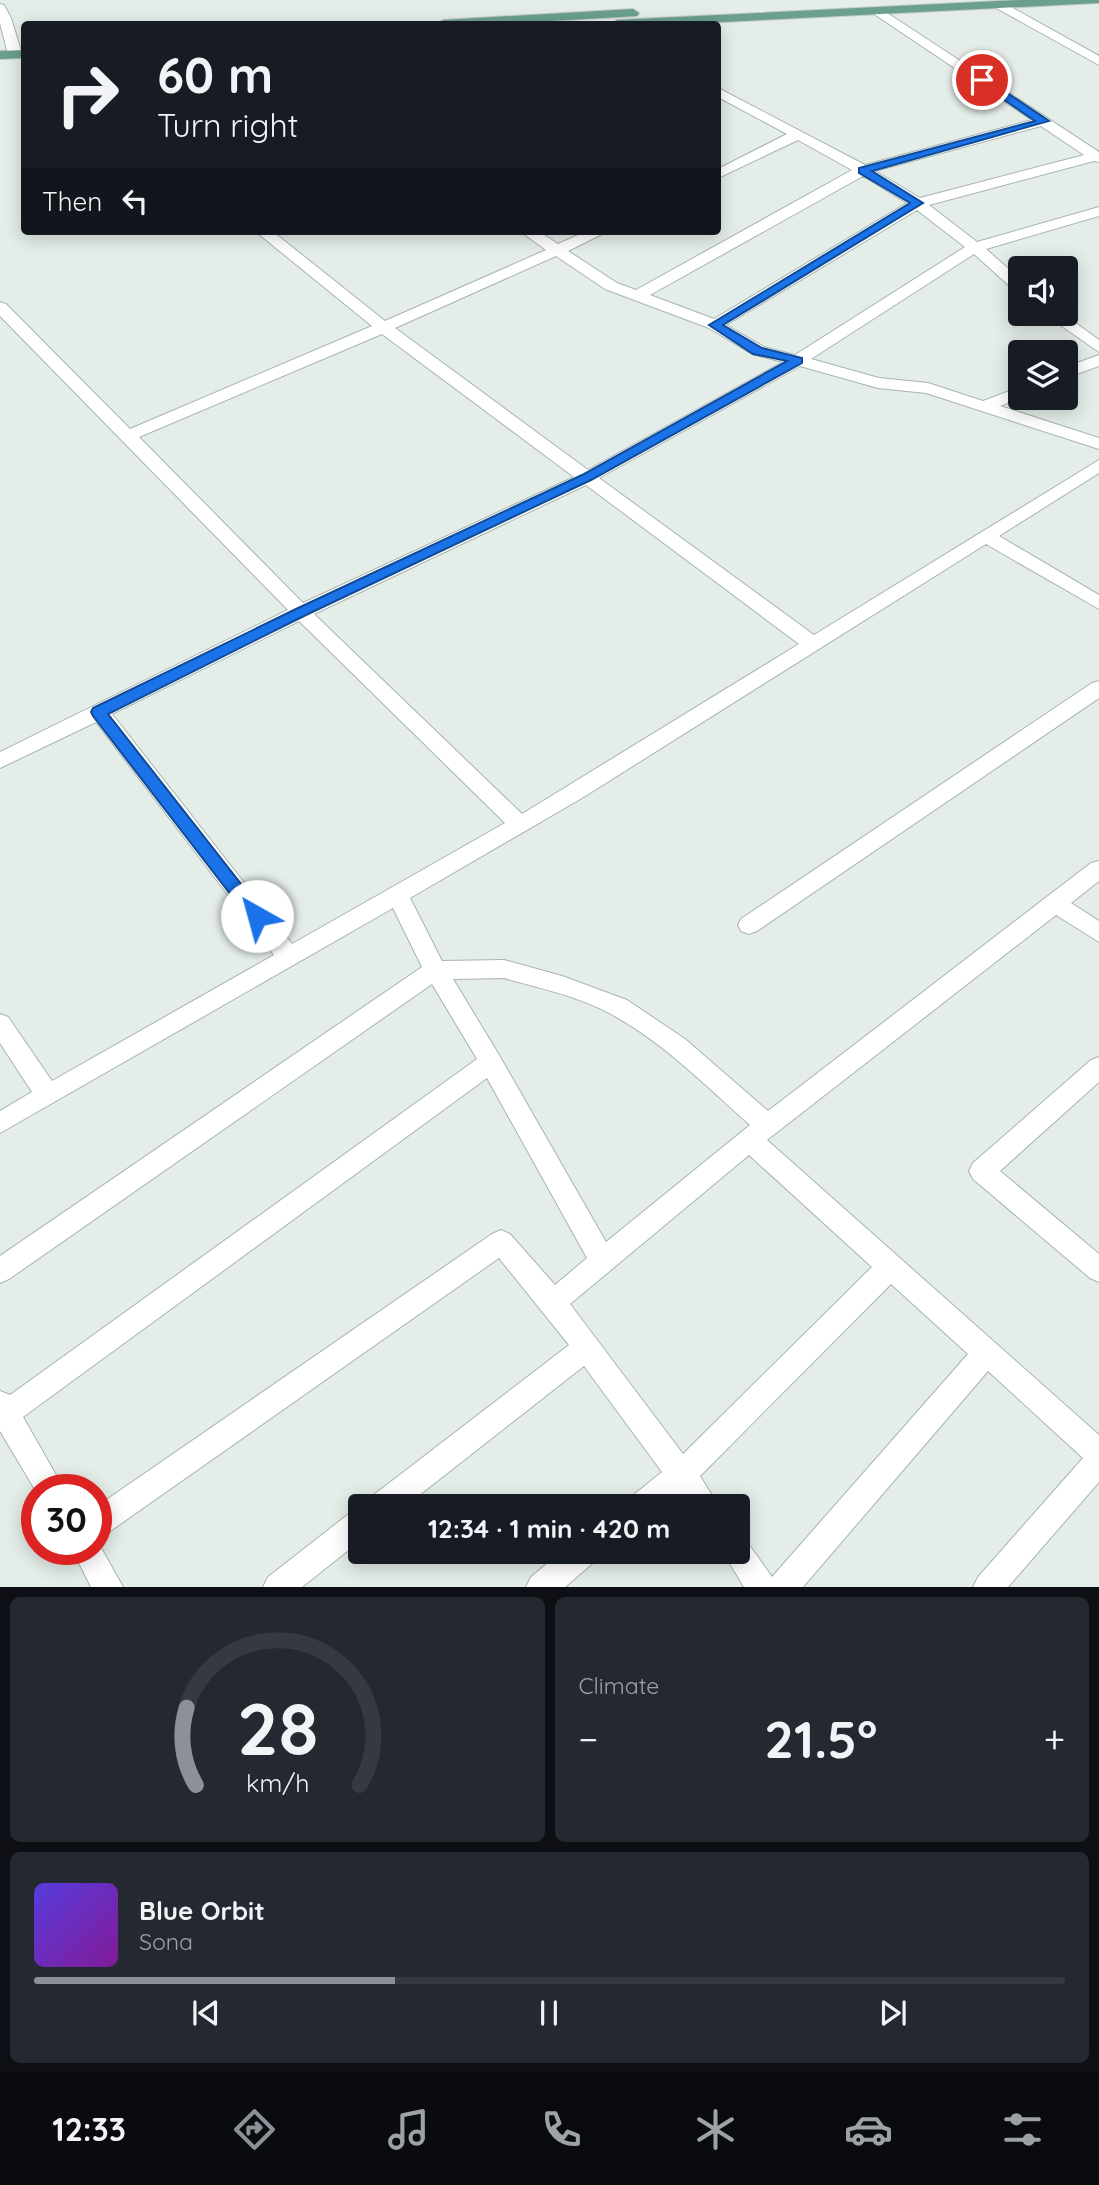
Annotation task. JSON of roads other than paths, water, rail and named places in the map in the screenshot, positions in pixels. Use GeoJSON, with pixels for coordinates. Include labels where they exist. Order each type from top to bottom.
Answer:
{"type":"FeatureCollection","features":[{"type":"Feature","properties":{"kind":"main road"},"geometry":{"type":"LineString","coordinates":[[516,21],[882,6],[1002,6],[1095,0]]}},
{"type":"Feature","properties":{"kind":"main road"},"geometry":{"type":"LineString","coordinates":[[661,21],[882,6]]}},
{"type":"Feature","properties":{"kind":"main road"},"geometry":{"type":"LineString","coordinates":[[0,55],[20,54]]}},
{"type":"Feature","properties":{"kind":"main road"},"geometry":{"type":"LineString","coordinates":[[0,68],[21,67]]}},
{"type":"Feature","properties":{"kind":"street"},"geometry":{"type":"LineString","coordinates":[[882,6],[1097,157]]}},
{"type":"Feature","properties":{"kind":"street"},"geometry":{"type":"LineString","coordinates":[[1002,6],[1099,61]]}},
{"type":"Feature","properties":{"kind":"street"},"geometry":{"type":"LineString","coordinates":[[0,8],[20,54]]}},
{"type":"Feature","properties":{"kind":"street"},"geometry":{"type":"LineString","coordinates":[[721,94],[863,170],[918,203],[1008,276]]}},
{"type":"Feature","properties":{"kind":"street"},"geometry":{"type":"LineString","coordinates":[[721,109],[735,102]]}},
{"type":"Feature","properties":{"kind":"street"},"geometry":{"type":"LineString","coordinates":[[637,296],[863,170],[1044,121]]}},
{"type":"Feature","properties":{"kind":"street"},"geometry":{"type":"LineString","coordinates":[[721,173],[797,135]]}},
{"type":"Feature","properties":{"kind":"street"},"geometry":{"type":"LineString","coordinates":[[715,325],[918,203],[1097,157]]}},
{"type":"Feature","properties":{"kind":"street"},"geometry":{"type":"LineString","coordinates":[[0,761],[301,612],[586,478],[798,360],[975,247],[1099,211]]}},
{"type":"Feature","properties":{"kind":"street"},"geometry":{"type":"LineString","coordinates":[[268,235],[384,327],[813,644]]}},
{"type":"Feature","properties":{"kind":"street"},"geometry":{"type":"LineString","coordinates":[[534,235],[611,286],[715,325],[758,351],[878,383],[928,388],[1099,444]]}},
{"type":"Feature","properties":{"kind":"street"},"geometry":{"type":"LineString","coordinates":[[127,436],[592,235]]}},
{"type":"Feature","properties":{"kind":"street"},"geometry":{"type":"LineString","coordinates":[[0,307],[301,612],[520,825]]}},
{"type":"Feature","properties":{"kind":"street"},"geometry":{"type":"LineString","coordinates":[[1069,326],[1099,347]]}},
{"type":"Feature","properties":{"kind":"street"},"geometry":{"type":"LineString","coordinates":[[1078,368],[1099,360]]}},
{"type":"Feature","properties":{"kind":"street"},"geometry":{"type":"LineString","coordinates":[[985,407],[1008,397]]}},
{"type":"Feature","properties":{"kind":"street"},"geometry":{"type":"LineString","coordinates":[[0,1123],[520,825],[1099,465]]}},
{"type":"Feature","properties":{"kind":"street"},"geometry":{"type":"LineString","coordinates":[[986,536],[1099,603]]}},
{"type":"Feature","properties":{"kind":"street"},"geometry":{"type":"LineString","coordinates":[[749,925],[1099,688]]}},
{"type":"Feature","properties":{"kind":"street"},"geometry":{"type":"LineString","coordinates":[[99,712],[289,957]]}},
{"type":"Feature","properties":{"kind":"street"},"geometry":{"type":"LineString","coordinates":[[553,1302],[758,1133],[1099,869]]}},
{"type":"Feature","properties":{"kind":"street"},"geometry":{"type":"LineString","coordinates":[[397,895],[435,970],[491,1062],[603,1261]]}},
{"type":"Feature","properties":{"kind":"street"},"geometry":{"type":"LineString","coordinates":[[1055,903],[1099,933]]}},
{"type":"Feature","properties":{"kind":"street"},"geometry":{"type":"LineString","coordinates":[[0,1271],[435,970],[504,970],[562,985],[620,1007],[677,1046],[758,1133],[891,1266],[1099,1453]]}},
{"type":"Feature","properties":{"kind":"street"},"geometry":{"type":"LineString","coordinates":[[0,1024],[48,1096]]}},
{"type":"Feature","properties":{"kind":"street"},"geometry":{"type":"LineString","coordinates":[[41,1474],[2,1412],[491,1062]]}},
{"type":"Feature","properties":{"kind":"street"},"geometry":{"type":"LineString","coordinates":[[1099,1067],[982,1171],[1099,1270]]}},
{"type":"Feature","properties":{"kind":"street"},"geometry":{"type":"LineString","coordinates":[[112,1513],[500,1242],[553,1302],[696,1494]]}},
{"type":"Feature","properties":{"kind":"street"},"geometry":{"type":"LineString","coordinates":[[657,1494],[682,1474],[891,1266]]}},
{"type":"Feature","properties":{"kind":"street"},"geometry":{"type":"LineString","coordinates":[[398,1494],[587,1347]]}},
{"type":"Feature","properties":{"kind":"street"},"geometry":{"type":"LineString","coordinates":[[783,1587],[987,1352]]}},
{"type":"Feature","properties":{"kind":"street"},"geometry":{"type":"LineString","coordinates":[[988,1587],[1099,1461]]}},
{"type":"Feature","properties":{"kind":"street"},"geometry":{"type":"LineString","coordinates":[[278,1587],[348,1532]]}},
{"type":"Feature","properties":{"kind":"street"},"geometry":{"type":"LineString","coordinates":[[541,1587],[569,1564]]}},
{"type":"Feature","properties":{"kind":"street"},"geometry":{"type":"LineString","coordinates":[[746,1564],[762,1587]]}},
{"type":"Feature","properties":{"kind":"street"},"geometry":{"type":"LineString","coordinates":[[95,1565],[108,1587]]}}]}
